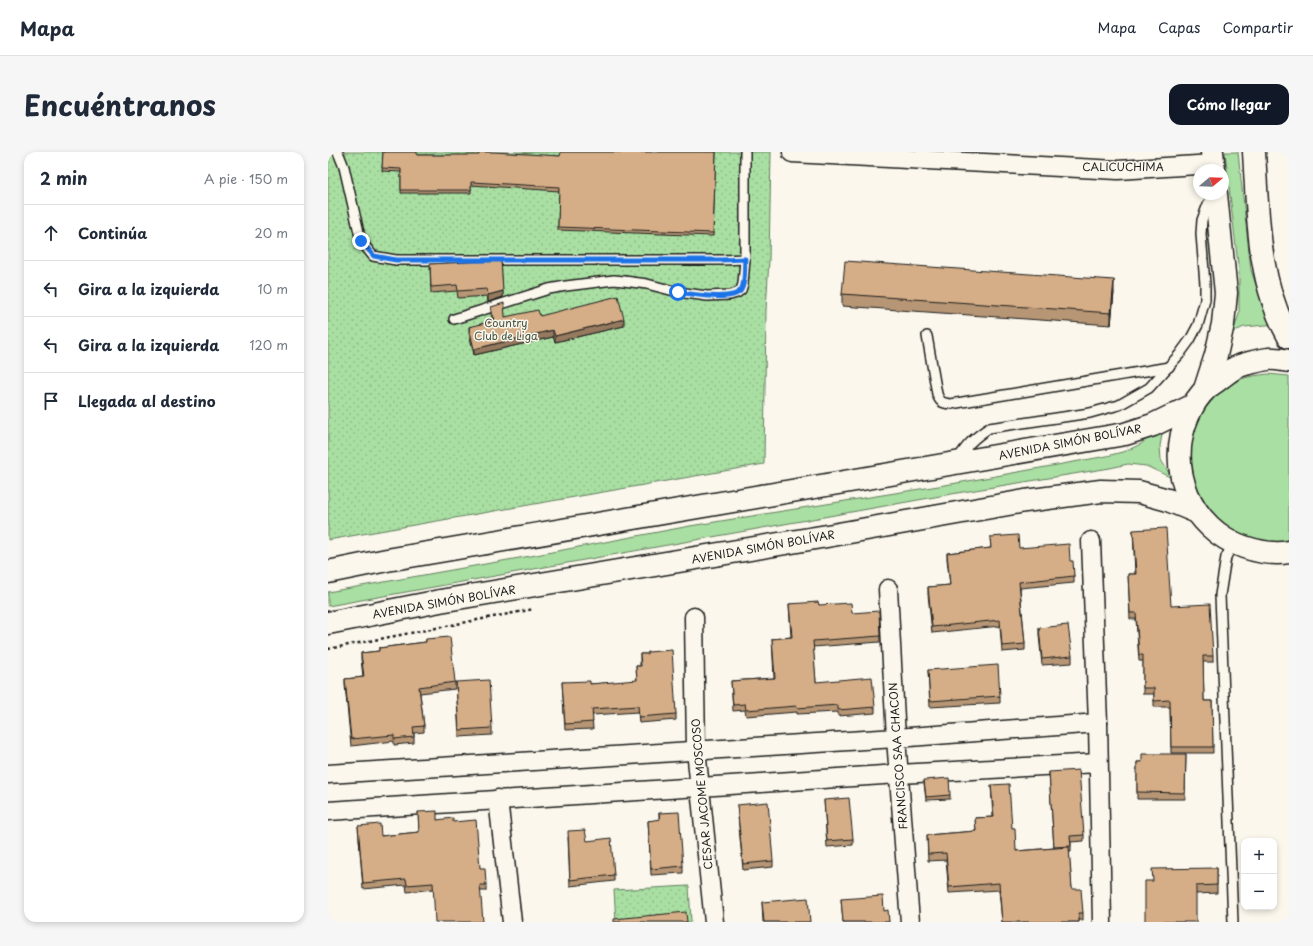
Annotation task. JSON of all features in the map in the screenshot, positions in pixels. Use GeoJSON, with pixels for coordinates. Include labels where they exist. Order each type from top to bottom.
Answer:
{"type":"FeatureCollection","features":[{"type":"Feature","properties":{"kind":"highway"},"geometry":{"type":"LineString","coordinates":[[1254,152],[1261,246],[1267,281],[1272,301],[1289,337]]}},
{"type":"Feature","properties":{"kind":"highway"},"geometry":{"type":"LineString","coordinates":[[1217,200],[1226,293],[1224,324],[1216,355],[1199,398],[1183,426],[1179,448],[1180,471],[1186,492],[1197,512],[1213,530],[1233,544],[1256,552],[1280,554],[1289,552]]}},
{"type":"Feature","properties":{"kind":"highway","name":"AVENIDA SIMÓN BOLÍVAR"},"geometry":{"type":"LineString","coordinates":[[328,572],[387,560],[1125,434],[1153,425],[1199,398],[1234,368],[1269,359],[1289,361]]}},
{"type":"Feature","properties":{"kind":"highway","name":"AVENIDA SIMÓN BOLÍVAR"},"geometry":{"type":"LineString","coordinates":[[328,623],[448,600],[1018,503],[1101,491],[1139,492],[1168,500],[1197,512]]}},
{"type":"Feature","properties":{"kind":"street","name":"CALICUCHIMA"},"geometry":{"type":"LineString","coordinates":[[792,153],[1118,170],[1213,162]]}},
{"type":"Feature","properties":{"kind":"street"},"geometry":{"type":"LineString","coordinates":[[1091,541],[1098,723],[1102,922]]}},
{"type":"Feature","properties":{"kind":"street","name":"FRANCISCO SAA CHACON"},"geometry":{"type":"LineString","coordinates":[[888,589],[896,738],[910,922]]}},
{"type":"Feature","properties":{"kind":"street","name":"CESAR JACOME MOSCOSO"},"geometry":{"type":"LineString","coordinates":[[694,617],[696,750],[714,922]]}},
{"type":"Feature","properties":{"kind":"street"},"geometry":{"type":"LineString","coordinates":[[328,774],[896,738],[1098,723]]}},
{"type":"Feature","properties":{"kind":"street"},"geometry":{"type":"LineString","coordinates":[[328,811],[1098,762]]}},
{"type":"Feature","properties":{"kind":"street"},"geometry":{"type":"LineString","coordinates":[[498,800],[512,922]]}},
{"type":"Feature","properties":{"kind":"lane"},"geometry":{"type":"LineString","coordinates":[[338,152],[344,167],[361,241],[374,256],[396,260],[745,259]]}},
{"type":"Feature","properties":{"kind":"lane"},"geometry":{"type":"LineString","coordinates":[[454,319],[549,289],[614,280],[647,284],[678,292],[707,296],[730,295],[737,293],[741,290],[743,284],[745,259],[745,152]]}},
{"type":"Feature","properties":{"kind":"lane"},"geometry":{"type":"LineString","coordinates":[[956,462],[964,449],[976,436],[990,428],[1090,413],[1119,405],[1149,388],[1168,368],[1190,340],[1198,325],[1205,300],[1201,234],[1202,220],[1208,204],[1212,200]]}},
{"type":"Feature","properties":{"kind":"lane"},"geometry":{"type":"LineString","coordinates":[[927,336],[937,394],[939,400],[943,403],[952,404],[1168,368]]}},
{"type":"Feature","properties":{"kind":"lane"},"geometry":{"type":"LineString","coordinates":[[1233,544],[1226,557],[1220,595],[1233,922]]}},
{"type":"Feature","properties":{"kind":"path"},"geometry":{"type":"LineString","coordinates":[[328,649],[540,608]]}},
{"type":"Feature","properties":{"kind":"green space","name":"Country Club de Liga"},"geometry":{"type":"Polygon","coordinates":[[[328,152],[771,152],[769,260],[766,310],[764,464],[328,540],[328,152]]]}},
{"type":"Feature","properties":{"kind":"green space"},"geometry":{"type":"Polygon","coordinates":[[[1225,152],[1238,152],[1251,270],[1266,309],[1277,324],[1244,327],[1233,332],[1239,314],[1239,273],[1229,187],[1229,164],[1226,164],[1225,152]]]}},
{"type":"Feature","properties":{"kind":"green space"},"geometry":{"type":"Polygon","coordinates":[[[1268,374],[1289,376],[1289,542],[1257,543],[1232,533],[1215,520],[1202,504],[1193,485],[1189,465],[1190,444],[1196,424],[1208,405],[1217,395],[1241,379],[1268,374]]]}},
{"type":"Feature","properties":{"kind":"green space"},"geometry":{"type":"Polygon","coordinates":[[[1164,423],[1160,446],[1161,460],[1172,478],[1146,466],[1128,464],[957,493],[328,606],[328,592],[690,526],[957,483],[1107,456],[1126,451],[1141,444],[1164,423]]]}},
{"type":"Feature","properties":{"kind":"green space"},"geometry":{"type":"Polygon","coordinates":[[[689,886],[691,922],[616,922],[614,890],[689,886]]]}},
{"type":"Feature","properties":{"kind":"building"},"geometry":{"type":"Polygon","coordinates":[[[383,152],[417,152],[417,155],[479,155],[479,152],[494,152],[560,156],[561,152],[716,152],[713,233],[558,227],[559,187],[471,182],[471,190],[401,190],[401,169],[382,168],[383,152]]]}},
{"type":"Feature","properties":{"kind":"building"},"geometry":{"type":"Polygon","coordinates":[[[501,260],[503,291],[488,295],[487,289],[458,291],[457,285],[431,287],[430,264],[501,260]]]}},
{"type":"Feature","properties":{"kind":"building"},"geometry":{"type":"Polygon","coordinates":[[[845,261],[1114,280],[1111,313],[842,294],[845,261]]]}},
{"type":"Feature","properties":{"kind":"building"},"geometry":{"type":"Polygon","coordinates":[[[618,296],[624,319],[555,336],[553,330],[474,349],[469,327],[494,321],[491,307],[504,303],[505,317],[538,310],[540,316],[618,296]]]}},
{"type":"Feature","properties":{"kind":"building"},"geometry":{"type":"Polygon","coordinates":[[[1166,528],[1171,606],[1210,604],[1213,656],[1203,656],[1204,701],[1212,701],[1213,747],[1171,747],[1170,700],[1154,701],[1154,688],[1143,688],[1143,655],[1139,655],[1136,613],[1130,613],[1128,574],[1136,574],[1133,530],[1166,528]]]}},
{"type":"Feature","properties":{"kind":"building"},"geometry":{"type":"Polygon","coordinates":[[[1018,535],[1019,548],[1069,544],[1070,561],[1073,561],[1074,576],[1019,582],[1025,644],[1002,646],[1000,620],[932,627],[928,587],[950,585],[947,553],[991,548],[990,537],[1018,535]]]}},
{"type":"Feature","properties":{"kind":"building"},"geometry":{"type":"Polygon","coordinates":[[[818,602],[819,605],[851,603],[852,613],[879,611],[880,636],[813,641],[816,682],[872,677],[875,707],[838,710],[838,705],[797,708],[797,706],[746,710],[745,704],[733,705],[731,681],[775,678],[772,639],[792,637],[789,604],[818,602]]]}},
{"type":"Feature","properties":{"kind":"building"},"geometry":{"type":"Polygon","coordinates":[[[1068,625],[1072,656],[1042,659],[1039,628],[1068,625]]]}},
{"type":"Feature","properties":{"kind":"building"},"geometry":{"type":"Polygon","coordinates":[[[450,637],[455,682],[419,687],[424,726],[413,727],[414,737],[394,739],[394,735],[351,739],[345,679],[364,677],[361,653],[379,651],[379,648],[426,642],[426,639],[450,637]]]}},
{"type":"Feature","properties":{"kind":"building"},"geometry":{"type":"Polygon","coordinates":[[[672,650],[676,714],[639,717],[638,706],[592,709],[593,722],[565,724],[562,682],[590,681],[590,684],[637,680],[636,666],[641,666],[640,654],[672,650]]]}},
{"type":"Feature","properties":{"kind":"building"},"geometry":{"type":"Polygon","coordinates":[[[998,665],[1000,696],[930,701],[928,670],[998,665]]]}},
{"type":"Feature","properties":{"kind":"building"},"geometry":{"type":"Polygon","coordinates":[[[489,680],[492,728],[459,730],[456,682],[489,680]]]}},
{"type":"Feature","properties":{"kind":"building"},"geometry":{"type":"Polygon","coordinates":[[[1142,754],[1186,754],[1185,793],[1137,792],[1137,762],[1142,762],[1142,754]]]}},
{"type":"Feature","properties":{"kind":"building"},"geometry":{"type":"Polygon","coordinates":[[[1079,770],[1084,835],[1070,836],[1071,846],[1054,847],[1049,772],[1079,770]]]}},
{"type":"Feature","properties":{"kind":"building"},"geometry":{"type":"Polygon","coordinates":[[[949,778],[950,795],[926,797],[924,780],[949,778]]]}},
{"type":"Feature","properties":{"kind":"building"},"geometry":{"type":"Polygon","coordinates":[[[1009,784],[1012,828],[1015,828],[1016,851],[1069,847],[1072,889],[1081,889],[1083,913],[1079,913],[1079,922],[1002,922],[999,883],[949,887],[946,853],[928,854],[927,835],[976,831],[975,818],[994,817],[991,785],[1009,784]]]}},
{"type":"Feature","properties":{"kind":"building"},"geometry":{"type":"Polygon","coordinates":[[[849,798],[853,839],[827,841],[824,800],[849,798]]]}},
{"type":"Feature","properties":{"kind":"building"},"geometry":{"type":"Polygon","coordinates":[[[768,802],[773,861],[743,864],[737,805],[768,802]]]}},
{"type":"Feature","properties":{"kind":"building"},"geometry":{"type":"Polygon","coordinates":[[[437,811],[437,820],[453,818],[453,822],[476,820],[480,868],[485,868],[486,885],[480,885],[483,922],[435,922],[433,883],[407,885],[406,879],[363,883],[358,826],[380,824],[381,836],[419,832],[418,812],[437,811]]]}},
{"type":"Feature","properties":{"kind":"building"},"geometry":{"type":"Polygon","coordinates":[[[679,812],[683,866],[651,869],[648,821],[660,819],[659,813],[679,812]]]}},
{"type":"Feature","properties":{"kind":"building"},"geometry":{"type":"Polygon","coordinates":[[[585,830],[587,841],[611,838],[614,875],[570,880],[568,831],[585,830]]]}},
{"type":"Feature","properties":{"kind":"building"},"geometry":{"type":"Polygon","coordinates":[[[1217,868],[1217,885],[1196,886],[1196,922],[1145,922],[1145,881],[1153,881],[1152,869],[1217,868]]]}},
{"type":"Feature","properties":{"kind":"building"},"geometry":{"type":"Polygon","coordinates":[[[883,896],[884,911],[888,910],[889,922],[843,922],[841,899],[883,896]]]}},
{"type":"Feature","properties":{"kind":"building"},"geometry":{"type":"Polygon","coordinates":[[[808,898],[810,922],[764,922],[762,902],[808,898]]]}},
{"type":"Feature","properties":{"kind":"building"},"geometry":{"type":"Polygon","coordinates":[[[686,912],[687,922],[614,922],[614,919],[686,912]]]}},
{"type":"Feature","properties":{"kind":"route"},"geometry":{"type":"LineString","coordinates":[[361,241],[374,256],[396,260],[745,259],[743,284],[741,290],[737,293],[730,295],[707,296],[678,292]]}}]}
